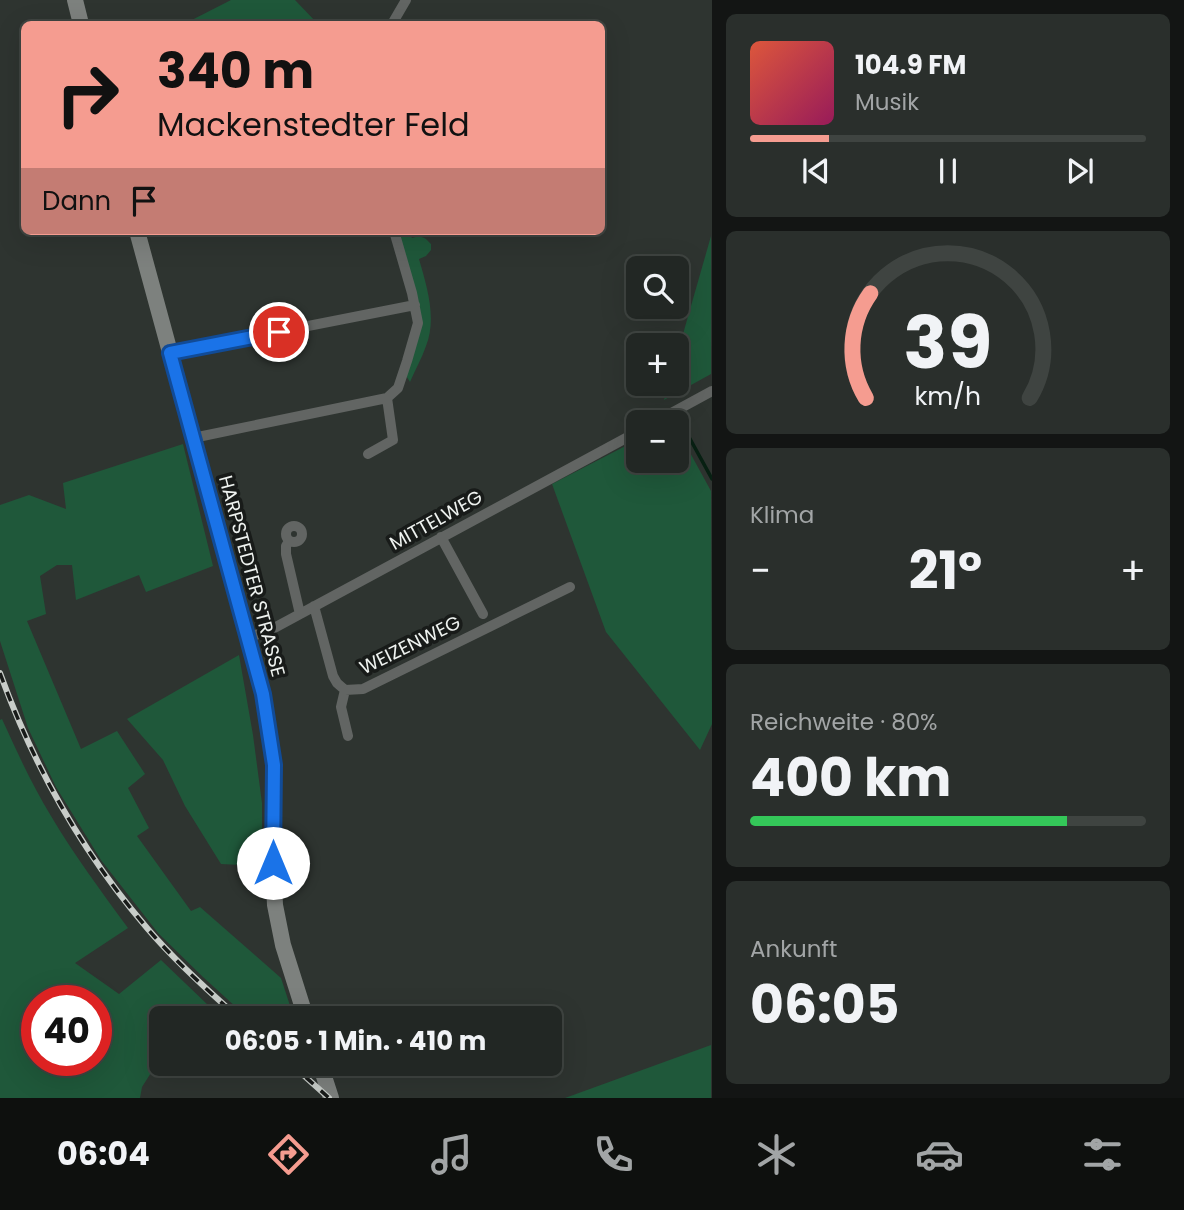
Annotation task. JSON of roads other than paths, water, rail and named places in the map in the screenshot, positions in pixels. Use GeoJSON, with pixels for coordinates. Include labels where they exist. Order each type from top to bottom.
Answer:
{"type":"FeatureCollection","features":[{"type":"Feature","properties":{"kind":"street"},"geometry":{"type":"LineString","coordinates":[[75,0],[80,21]]}},
{"type":"Feature","properties":{"kind":"street"},"geometry":{"type":"LineString","coordinates":[[394,21],[406,0]]}},
{"type":"Feature","properties":{"kind":"street","name":"HARPSTEDTER STRASSE"},"geometry":{"type":"LineString","coordinates":[[138,235],[263,694],[274,765],[273,863],[278,920],[302,1006]]}},
{"type":"Feature","properties":{"kind":"street"},"geometry":{"type":"LineString","coordinates":[[194,438],[387,398],[398,388],[418,323],[395,235]]}},
{"type":"Feature","properties":{"kind":"street"},"geometry":{"type":"LineString","coordinates":[[170,353],[415,305]]}},
{"type":"Feature","properties":{"kind":"street"},"geometry":{"type":"LineString","coordinates":[[677,410],[712,391]]}},
{"type":"Feature","properties":{"kind":"street"},"geometry":{"type":"LineString","coordinates":[[368,454],[393,440],[387,398]]}},
{"type":"Feature","properties":{"kind":"street","name":"MITTELWEG"},"geometry":{"type":"LineString","coordinates":[[248,638],[314,607],[626,437]]}},
{"type":"Feature","properties":{"kind":"street"},"geometry":{"type":"LineString","coordinates":[[441,537],[483,614]]}},
{"type":"Feature","properties":{"kind":"street"},"geometry":{"type":"LineString","coordinates":[[289,541],[286,554],[300,614]]}},
{"type":"Feature","properties":{"kind":"street","name":"WEIZENWEG"},"geometry":{"type":"LineString","coordinates":[[314,607],[337,683],[345,690],[363,689],[570,587]]}},
{"type":"Feature","properties":{"kind":"street"},"geometry":{"type":"LineString","coordinates":[[345,690],[341,707],[348,736]]}},
{"type":"Feature","properties":{"kind":"street"},"geometry":{"type":"LineString","coordinates":[[324,1076],[331,1098]]}},
{"type":"Feature","properties":{"kind":"waterway"},"geometry":{"type":"LineString","coordinates":[[689,437],[712,479]]}},
{"type":"Feature","properties":{"kind":"railway"},"geometry":{"type":"LineString","coordinates":[[0,673],[44,775],[101,869],[158,940],[226,1006]]}},
{"type":"Feature","properties":{"kind":"railway"},"geometry":{"type":"LineString","coordinates":[[304,1076],[329,1098]]}}]}
